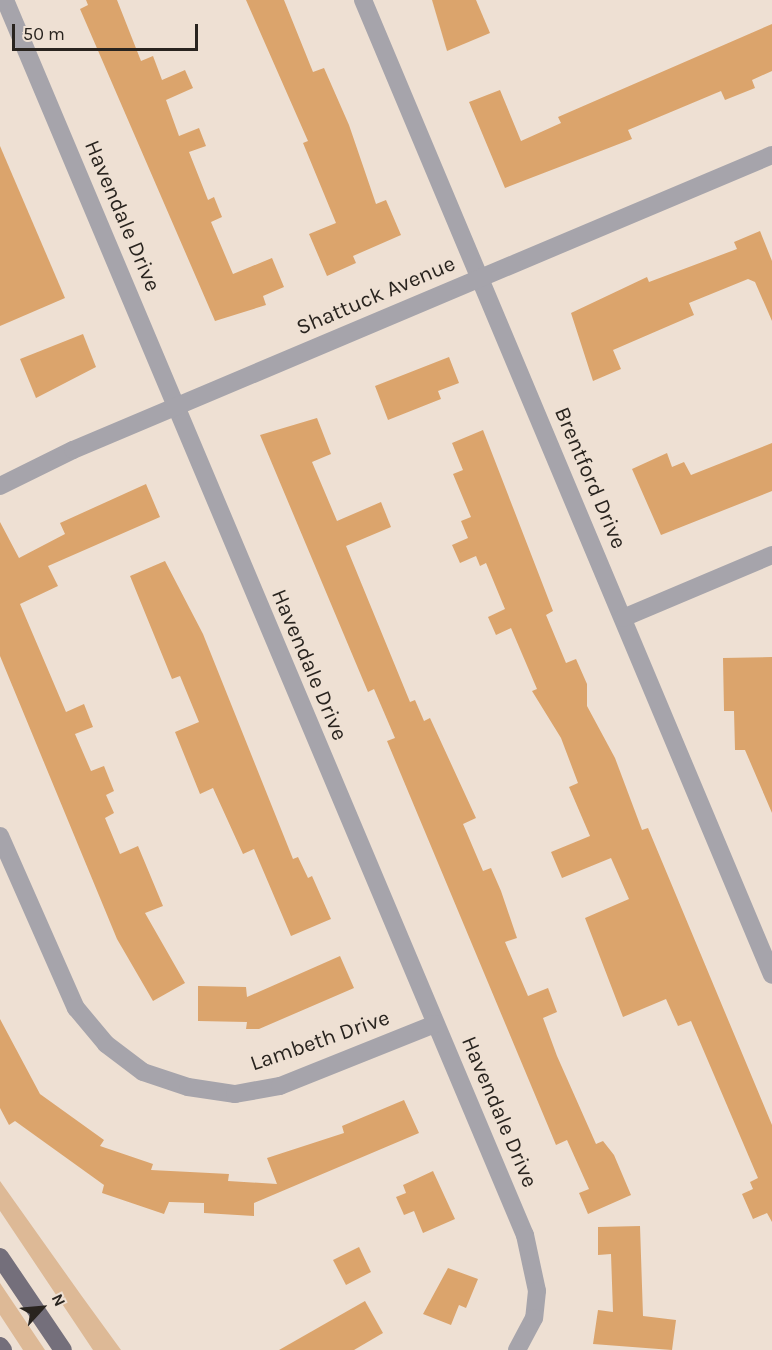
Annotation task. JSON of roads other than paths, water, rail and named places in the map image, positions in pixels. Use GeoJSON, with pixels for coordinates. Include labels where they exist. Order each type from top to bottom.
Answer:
{"type":"FeatureCollection","features":[{"type":"Feature","properties":{"kind":"main road"},"geometry":{"type":"LineString","coordinates":[[0,1257],[63,1350]]}},
{"type":"Feature","properties":{"kind":"main road"},"geometry":{"type":"LineString","coordinates":[[0,1346],[3,1350]]}},
{"type":"Feature","properties":{"kind":"street","name":"Havendale Drive"},"geometry":{"type":"LineString","coordinates":[[5,0],[533,1262],[534,1318],[517,1350]]}},
{"type":"Feature","properties":{"kind":"street","name":"Brentford Drive"},"geometry":{"type":"LineString","coordinates":[[363,0],[772,973]]}},
{"type":"Feature","properties":{"kind":"street","name":"Shattuck Avenue"},"geometry":{"type":"LineString","coordinates":[[0,486],[175,406],[772,155]]}},
{"type":"Feature","properties":{"kind":"street"},"geometry":{"type":"LineString","coordinates":[[623,618],[772,555]]}},
{"type":"Feature","properties":{"kind":"street","name":"Lambeth Drive"},"geometry":{"type":"LineString","coordinates":[[0,836],[76,1008],[106,1044],[143,1072],[188,1087],[235,1094],[280,1086],[435,1024]]}}]}
